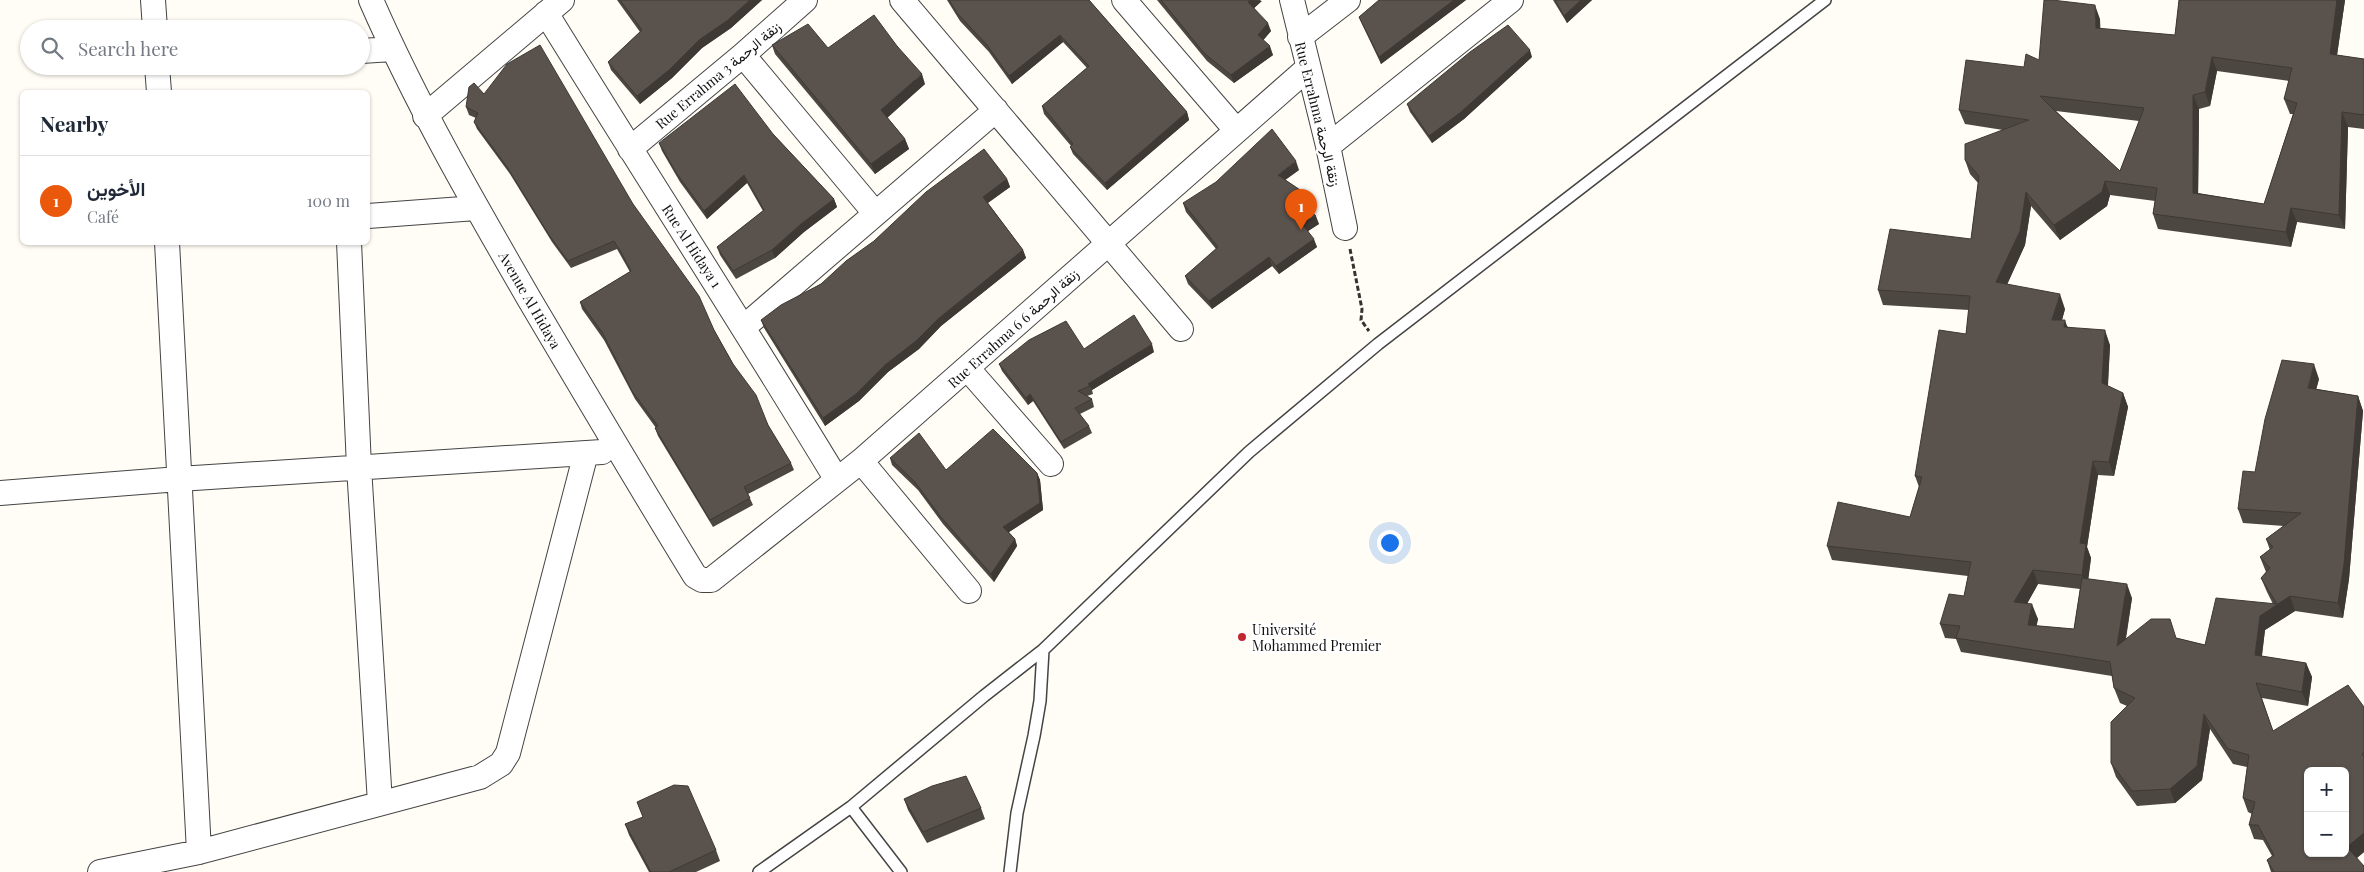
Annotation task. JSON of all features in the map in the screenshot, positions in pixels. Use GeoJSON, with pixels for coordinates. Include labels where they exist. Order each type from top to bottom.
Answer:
{"type":"FeatureCollection","features":[{"type":"Feature","properties":{"kind":"street"},"geometry":{"type":"LineString","coordinates":[[153,0],[154,20]]}},
{"type":"Feature","properties":{"kind":"street","name":"Avenue Al Hidaya"},"geometry":{"type":"LineString","coordinates":[[371,0],[426,116],[476,208],[618,451],[695,576],[702,580],[711,580]]}},
{"type":"Feature","properties":{"kind":"street","name":"Rue Errahma 3 زنقة الرحمة"},"geometry":{"type":"LineString","coordinates":[[630,149],[743,56],[805,0]]}},
{"type":"Feature","properties":{"kind":"street"},"geometry":{"type":"LineString","coordinates":[[902,0],[1182,329]]}},
{"type":"Feature","properties":{"kind":"street"},"geometry":{"type":"LineString","coordinates":[[1124,0],[1236,130]]}},
{"type":"Feature","properties":{"kind":"street","name":"Rue Errahma زنقة الرحمة"},"geometry":{"type":"LineString","coordinates":[[1292,0],[1328,146],[1345,228]]}},
{"type":"Feature","properties":{"kind":"street"},"geometry":{"type":"LineString","coordinates":[[1300,37],[1348,0]]}},
{"type":"Feature","properties":{"kind":"street"},"geometry":{"type":"LineString","coordinates":[[1328,146],[1511,0]]}},
{"type":"Feature","properties":{"kind":"street"},"geometry":{"type":"LineString","coordinates":[[426,116],[554,7]]}},
{"type":"Feature","properties":{"kind":"street","name":"Rue Al Hidaya 1"},"geometry":{"type":"LineString","coordinates":[[554,7],[630,149],[744,326],[837,480]]}},
{"type":"Feature","properties":{"kind":"street"},"geometry":{"type":"LineString","coordinates":[[370,50],[393,49]]}},
{"type":"Feature","properties":{"kind":"street"},"geometry":{"type":"LineString","coordinates":[[743,56],[875,213]]}},
{"type":"Feature","properties":{"kind":"street","name":"Rue Errahma 6 6 زنقة الرحمة"},"geometry":{"type":"LineString","coordinates":[[711,580],[861,461],[968,369],[1108,243],[1308,68]]}},
{"type":"Feature","properties":{"kind":"street"},"geometry":{"type":"LineString","coordinates":[[158,75],[159,90]]}},
{"type":"Feature","properties":{"kind":"street"},"geometry":{"type":"LineString","coordinates":[[744,326],[996,110]]}},
{"type":"Feature","properties":{"kind":"street"},"geometry":{"type":"LineString","coordinates":[[370,216],[476,208]]}},
{"type":"Feature","properties":{"kind":"street"},"geometry":{"type":"LineString","coordinates":[[167,245],[199,852]]}},
{"type":"Feature","properties":{"kind":"street"},"geometry":{"type":"LineString","coordinates":[[349,245],[359,467],[380,803]]}},
{"type":"Feature","properties":{"kind":"street"},"geometry":{"type":"LineString","coordinates":[[968,369],[1050,464]]}},
{"type":"Feature","properties":{"kind":"street"},"geometry":{"type":"LineString","coordinates":[[0,493],[179,478],[618,451]]}},
{"type":"Feature","properties":{"kind":"street"},"geometry":{"type":"LineString","coordinates":[[100,872],[199,852],[480,777],[495,769],[505,760],[586,453]]}},
{"type":"Feature","properties":{"kind":"street"},"geometry":{"type":"LineString","coordinates":[[861,461],[969,591]]}},
{"type":"Feature","properties":{"kind":"lane"},"geometry":{"type":"LineString","coordinates":[[759,872],[851,807],[984,696],[1044,650],[1286,419],[1385,338],[1825,0]]}},
{"type":"Feature","properties":{"kind":"lane"},"geometry":{"type":"LineString","coordinates":[[1010,872],[1017,813],[1040,701],[1044,650]]}},
{"type":"Feature","properties":{"kind":"lane"},"geometry":{"type":"LineString","coordinates":[[851,807],[901,872]]}},
{"type":"Feature","properties":{"kind":"path"},"geometry":{"type":"LineString","coordinates":[[1345,228],[1362,309],[1361,320],[1372,336]]}},
{"type":"Feature","properties":{"kind":"building"},"geometry":{"type":"Polygon","coordinates":[[[620,0],[750,0],[728,20],[699,40],[669,70],[637,96],[608,62],[642,30],[620,0]]]}},
{"type":"Feature","properties":{"kind":"building"},"geometry":{"type":"Polygon","coordinates":[[[949,0],[1089,0],[1187,112],[1105,183],[1070,147],[1073,144],[1042,106],[1089,66],[1060,35],[1009,76],[987,45],[957,13],[949,0]]]}},
{"type":"Feature","properties":{"kind":"building"},"geometry":{"type":"Polygon","coordinates":[[[1161,0],[1251,0],[1248,2],[1268,23],[1258,35],[1270,46],[1231,75],[1204,53],[1161,0]]]}},
{"type":"Feature","properties":{"kind":"building"},"geometry":{"type":"Polygon","coordinates":[[[1379,0],[1454,0],[1379,57],[1359,17],[1379,0]]]}},
{"type":"Feature","properties":{"kind":"building"},"geometry":{"type":"Polygon","coordinates":[[[1555,0],[1581,0],[1564,16],[1555,0]]]}},
{"type":"Feature","properties":{"kind":"building"},"geometry":{"type":"Polygon","coordinates":[[[2044,0],[2095,5],[2096,28],[2175,35],[2179,0],[2337,0],[2330,54],[2364,59],[2364,115],[2342,112],[2339,215],[2291,208],[2286,232],[2153,214],[2157,188],[2105,181],[2102,192],[2054,225],[2026,192],[2020,231],[1996,282],[2060,294],[2052,320],[2065,320],[2064,327],[2105,330],[2102,383],[2123,393],[2109,462],[2093,461],[2080,543],[2086,544],[2082,575],[2033,570],[2014,602],[2032,604],[2028,625],[2074,629],[2082,578],[2127,584],[2117,646],[2151,619],[2170,619],[2176,638],[2205,645],[2216,598],[2277,604],[2261,578],[2270,568],[2260,557],[2273,547],[2266,539],[2301,513],[2238,509],[2243,471],[2255,472],[2265,419],[2282,360],[2314,364],[2308,388],[2358,396],[2344,564],[2338,603],[2290,596],[2260,616],[2255,655],[2306,663],[2302,692],[2256,683],[2273,731],[2348,685],[2364,707],[2364,752],[2362,754],[2364,757],[2364,833],[2349,845],[2349,767],[2304,767],[2304,857],[2349,857],[2349,849],[2364,866],[2364,872],[2274,872],[2267,860],[2274,855],[2258,825],[2249,825],[2255,802],[2243,798],[2249,755],[2228,749],[2204,714],[2197,766],[2170,789],[2132,791],[2111,763],[2111,722],[2135,698],[2114,688],[2110,662],[1956,638],[1960,626],[1940,624],[1949,594],[1964,596],[1971,562],[1827,546],[1838,502],[1910,517],[1922,477],[1915,476],[1939,330],[1966,334],[1970,296],[1878,290],[1890,229],[1971,239],[1979,176],[1965,160],[1965,144],[2029,120],[1959,110],[1966,60],[2024,67],[2026,54],[2039,60],[2044,0]],[[2212,57],[2205,92],[2193,95],[2193,193],[2264,204],[2297,103],[2284,99],[2292,68],[2212,57]],[[2040,96],[2054,110],[2120,171],[2144,108],[2040,96]]]}},
{"type":"Feature","properties":{"kind":"building"},"geometry":{"type":"Polygon","coordinates":[[[874,15],[897,46],[922,74],[881,110],[905,139],[871,164],[772,45],[808,24],[828,48],[874,15]]]}},
{"type":"Feature","properties":{"kind":"building"},"geometry":{"type":"Polygon","coordinates":[[[1508,25],[1530,50],[1461,112],[1429,136],[1407,104],[1470,52],[1508,25]]]}},
{"type":"Feature","properties":{"kind":"building"},"geometry":{"type":"Polygon","coordinates":[[[540,45],[633,204],[699,296],[714,330],[733,364],[756,395],[768,425],[791,463],[744,487],[750,498],[710,520],[655,428],[658,426],[632,391],[602,332],[580,302],[631,271],[622,254],[614,241],[568,261],[549,235],[507,167],[474,122],[478,113],[466,107],[469,87],[474,83],[484,94],[507,64],[540,45]]]}},
{"type":"Feature","properties":{"kind":"building"},"geometry":{"type":"Polygon","coordinates":[[[735,84],[773,134],[834,199],[801,224],[772,250],[733,271],[717,247],[764,210],[744,175],[704,211],[677,174],[659,143],[735,84]]]}},
{"type":"Feature","properties":{"kind":"building"},"geometry":{"type":"Polygon","coordinates":[[[1272,129],[1296,161],[1278,175],[1309,196],[1301,203],[1316,216],[1302,224],[1314,239],[1276,266],[1269,257],[1209,301],[1185,276],[1218,247],[1183,203],[1216,182],[1272,129]]]}},
{"type":"Feature","properties":{"kind":"building"},"geometry":{"type":"Polygon","coordinates":[[[984,149],[1007,179],[983,197],[1023,250],[938,319],[916,341],[885,365],[856,394],[823,418],[761,320],[781,305],[821,284],[846,261],[874,241],[926,192],[984,149]]]}},
{"type":"Feature","properties":{"kind":"building"},"geometry":{"type":"Polygon","coordinates":[[[1134,315],[1152,344],[1088,384],[1090,386],[1078,391],[1092,399],[1075,408],[1089,426],[1061,442],[1030,394],[1026,398],[999,364],[1029,340],[1066,321],[1084,349],[1134,315]]]}},
{"type":"Feature","properties":{"kind":"building"},"geometry":{"type":"Polygon","coordinates":[[[993,429],[1037,473],[1040,503],[1003,527],[1015,539],[991,574],[940,516],[915,482],[890,458],[919,433],[946,470],[993,429]]]}},
{"type":"Feature","properties":{"kind":"building"},"geometry":{"type":"Polygon","coordinates":[[[966,776],[981,808],[923,832],[904,799],[932,786],[966,776]]]}},
{"type":"Feature","properties":{"kind":"building"},"geometry":{"type":"Polygon","coordinates":[[[674,785],[688,786],[716,850],[669,872],[651,872],[625,824],[643,817],[637,802],[674,785]]]}},
{"type":"Feature","properties":{"kind":"place","name":"الأخوين"},"geometry":{"type":"Point","coordinates":[1301,230]}},
{"type":"Feature","properties":{"kind":"place","name":"Université Mohammed Premier"},"geometry":{"type":"Point","coordinates":[1242,637]}}]}
